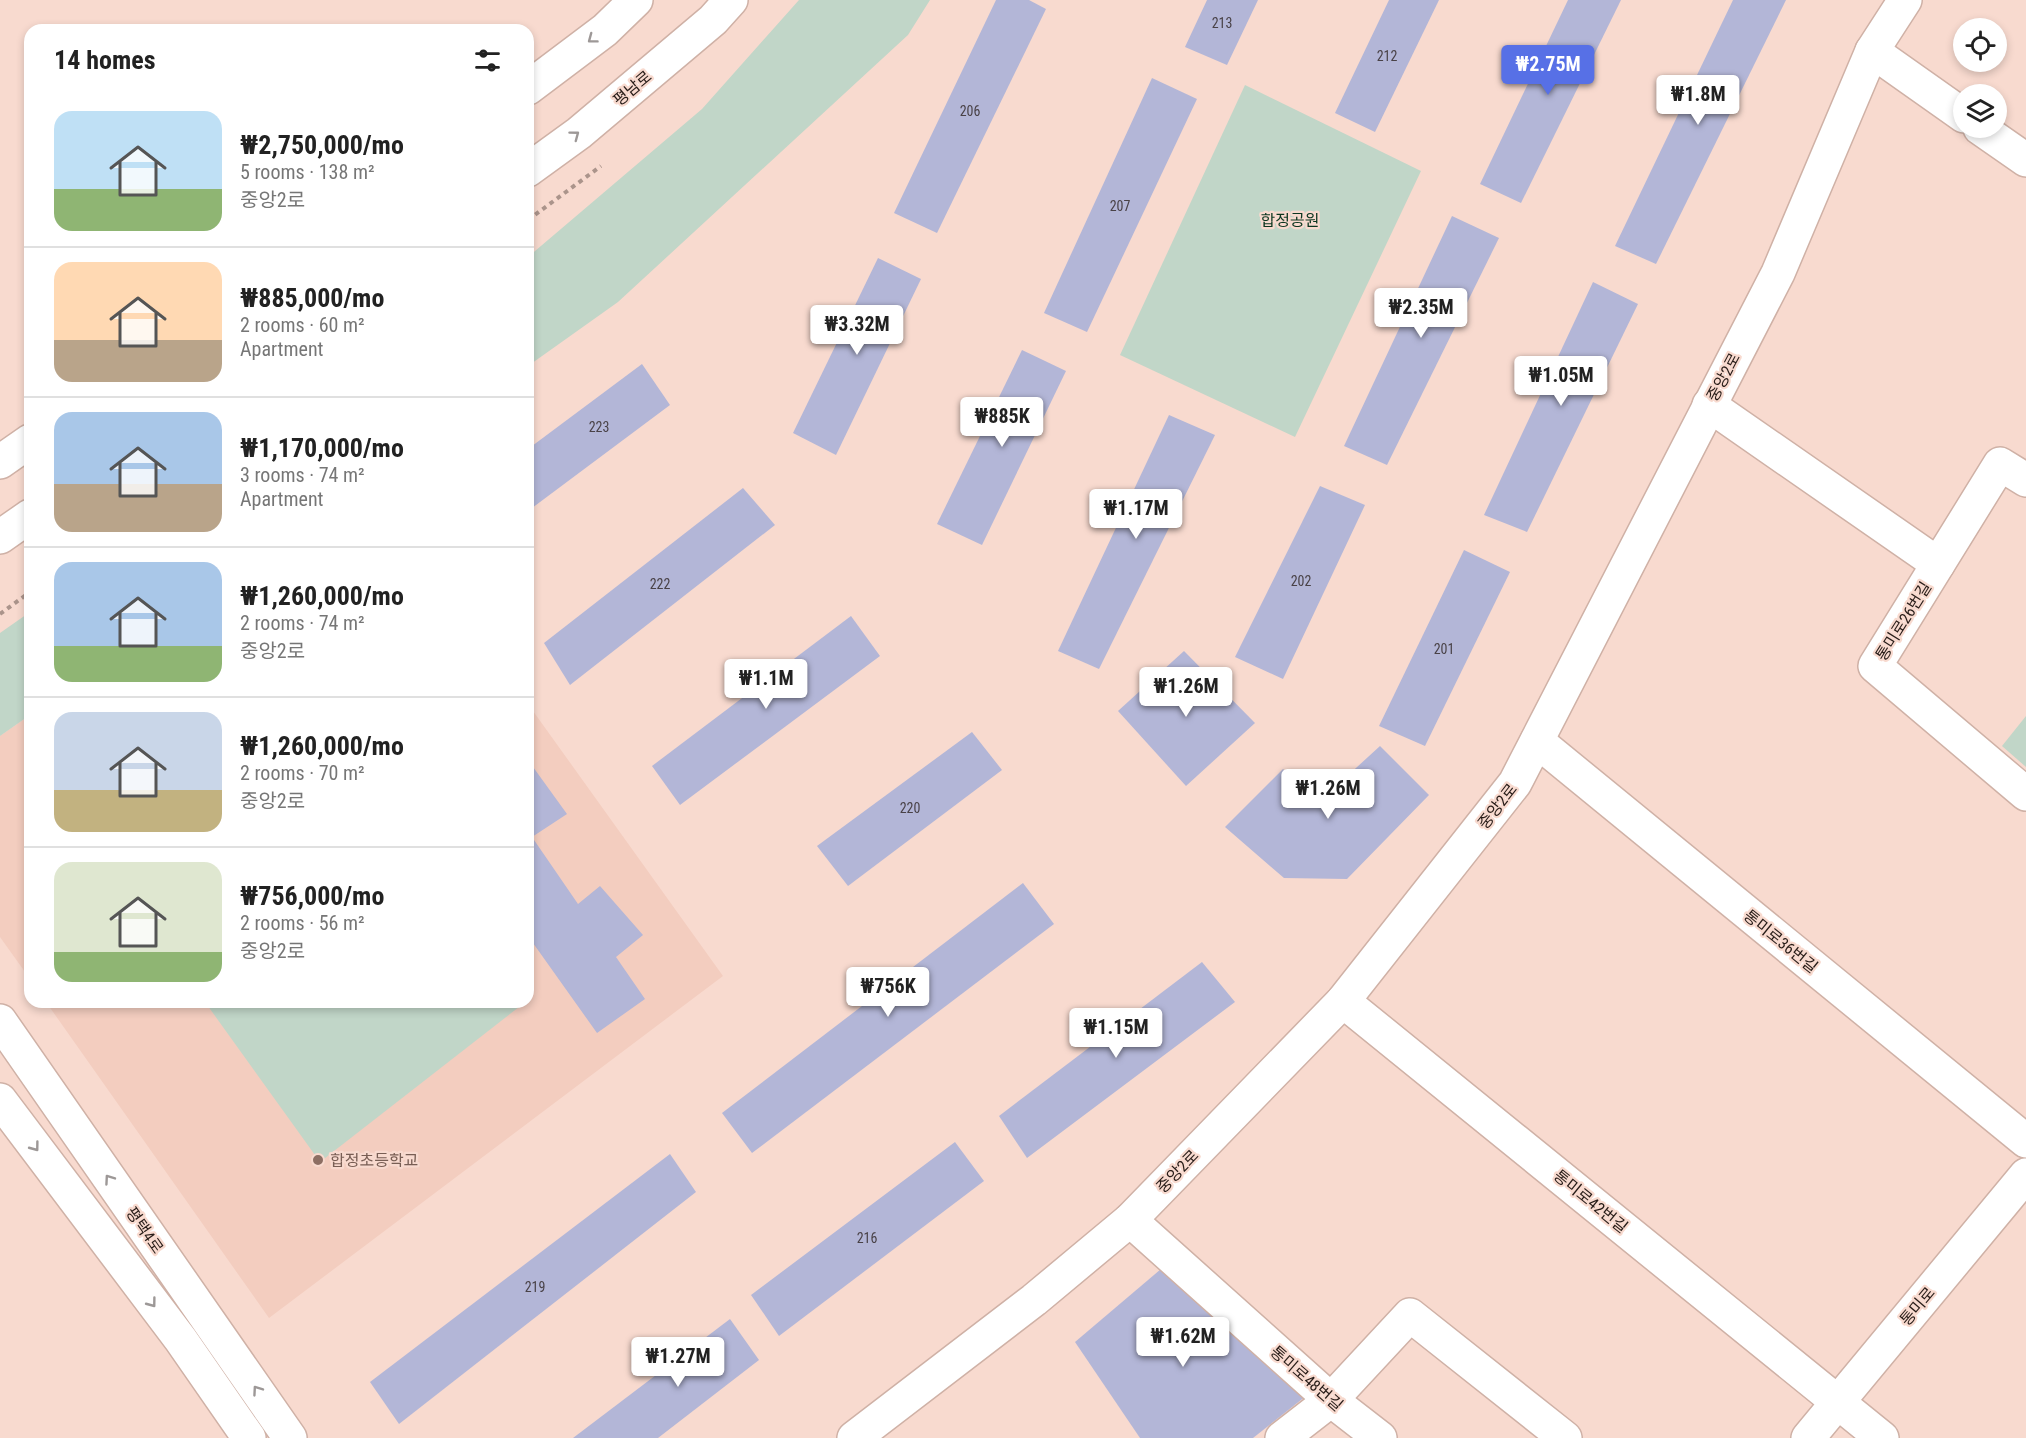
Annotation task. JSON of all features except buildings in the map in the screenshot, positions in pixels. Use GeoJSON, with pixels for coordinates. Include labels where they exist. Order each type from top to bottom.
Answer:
{"type":"FeatureCollection","features":[{"type":"Feature","properties":{"kind":"street"},"geometry":{"type":"LineString","coordinates":[[534,83],[605,30],[636,0]]}},
{"type":"Feature","properties":{"kind":"street","name":"평남로"},"geometry":{"type":"LineString","coordinates":[[534,166],[588,125],[712,20],[731,0]]}},
{"type":"Feature","properties":{"kind":"street","name":"중앙2로"},"geometry":{"type":"LineString","coordinates":[[854,1438],[1034,1300],[1130,1220],[1343,1001],[1515,783],[1778,273],[1872,51],[1905,0]]}},
{"type":"Feature","properties":{"kind":"street"},"geometry":{"type":"LineString","coordinates":[[1872,51],[1953,108]]}},
{"type":"Feature","properties":{"kind":"street"},"geometry":{"type":"LineString","coordinates":[[1994,138],[2026,160]]}},
{"type":"Feature","properties":{"kind":"street"},"geometry":{"type":"LineString","coordinates":[[1709,405],[1938,564]]}},
{"type":"Feature","properties":{"kind":"street"},"geometry":{"type":"LineString","coordinates":[[0,462],[24,445]]}},
{"type":"Feature","properties":{"kind":"street","name":"통미로26번길"},"geometry":{"type":"LineString","coordinates":[[2026,480],[2000,464],[1875,666],[2026,794]]}},
{"type":"Feature","properties":{"kind":"street"},"geometry":{"type":"LineString","coordinates":[[0,537],[24,520]]}},
{"type":"Feature","properties":{"kind":"street","name":"통미로36번길"},"geometry":{"type":"LineString","coordinates":[[1537,741],[2026,1141]]}},
{"type":"Feature","properties":{"kind":"street","name":"통미로42번길"},"geometry":{"type":"LineString","coordinates":[[1343,1001],[1882,1438]]}},
{"type":"Feature","properties":{"kind":"street","name":"평택4로"},"geometry":{"type":"LineString","coordinates":[[0,1021],[290,1438]]}},
{"type":"Feature","properties":{"kind":"street"},"geometry":{"type":"LineString","coordinates":[[0,1100],[181,1340],[249,1438]]}},
{"type":"Feature","properties":{"kind":"street","name":"통미로"},"geometry":{"type":"LineString","coordinates":[[1808,1438],[2026,1175]]}},
{"type":"Feature","properties":{"kind":"street","name":"통미로48번길"},"geometry":{"type":"LineString","coordinates":[[1130,1220],[1331,1400],[1380,1438]]}},
{"type":"Feature","properties":{"kind":"street"},"geometry":{"type":"LineString","coordinates":[[1281,1438],[1331,1400],[1410,1315],[1565,1438]]}},
{"type":"Feature","properties":{"kind":"path"},"geometry":{"type":"LineString","coordinates":[[534,216],[601,166]]}},
{"type":"Feature","properties":{"kind":"path"},"geometry":{"type":"LineString","coordinates":[[0,614],[24,596]]}},
{"type":"Feature","properties":{"kind":"shaded area","name":"합정초등학교"},"geometry":{"type":"Polygon","coordinates":[[[534,712],[723,976],[269,1318],[50,1008],[534,1008],[534,712]]]}},
{"type":"Feature","properties":{"kind":"shaded area"},"geometry":{"type":"Polygon","coordinates":[[[24,719],[24,971],[0,937],[0,736],[24,719]]]}},
{"type":"Feature","properties":{"kind":"green space"},"geometry":{"type":"Polygon","coordinates":[[[799,0],[930,0],[908,35],[618,302],[534,362],[534,252],[702,109],[799,0]]]}},
{"type":"Feature","properties":{"kind":"green space","name":"합정공원"},"geometry":{"type":"Polygon","coordinates":[[[1245,85],[1421,171],[1295,437],[1120,355],[1245,85]]]}},
{"type":"Feature","properties":{"kind":"green space"},"geometry":{"type":"Polygon","coordinates":[[[24,616],[24,719],[0,736],[0,633],[24,616]]]}},
{"type":"Feature","properties":{"kind":"green space"},"geometry":{"type":"Polygon","coordinates":[[[2026,716],[2026,767],[2002,746],[2026,716]]]}},
{"type":"Feature","properties":{"kind":"green space"},"geometry":{"type":"Polygon","coordinates":[[[209,1008],[518,1008],[320,1162],[209,1008]]]}},
{"type":"Feature","properties":{"kind":"place","name":"합정초등학교"},"geometry":{"type":"Point","coordinates":[318,1160]}}]}
